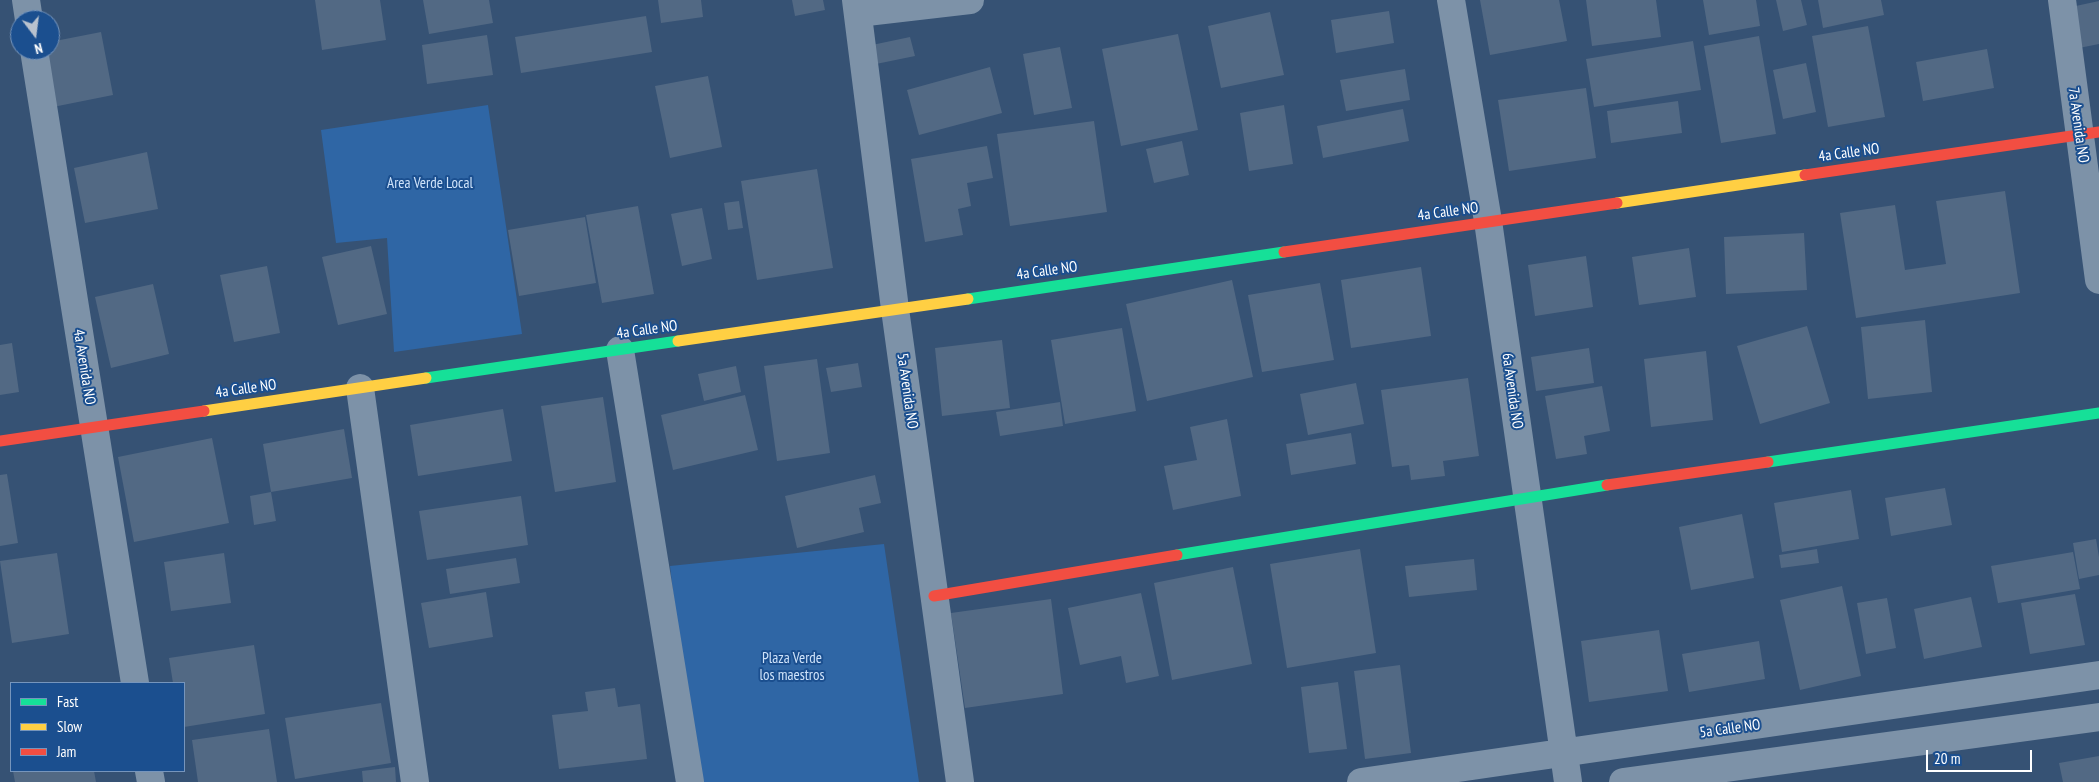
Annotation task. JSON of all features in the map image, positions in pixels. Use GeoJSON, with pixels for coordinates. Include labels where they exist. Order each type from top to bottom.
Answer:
{"type":"FeatureCollection","features":[{"type":"Feature","properties":{"kind":"street"},"geometry":{"type":"LineString","coordinates":[[857,7],[970,0]]}},
{"type":"Feature","properties":{"kind":"street","name":"6a Avenida NO"},"geometry":{"type":"LineString","coordinates":[[1451,0],[1488,221],[1568,782]]}},
{"type":"Feature","properties":{"kind":"street","name":"7a Avenida NO"},"geometry":{"type":"LineString","coordinates":[[2062,0],[2089,133],[2099,280]]}},
{"type":"Feature","properties":{"kind":"street","name":"5a Avenida NO"},"geometry":{"type":"LineString","coordinates":[[857,7],[960,782]]}},
{"type":"Feature","properties":{"kind":"street","name":"4a Avenida NO"},"geometry":{"type":"LineString","coordinates":[[36,60],[135,682]]}},
{"type":"Feature","properties":{"kind":"street","name":"4a Calle NO"},"geometry":{"type":"LineString","coordinates":[[0,441],[2089,133]]}},
{"type":"Feature","properties":{"kind":"street"},"geometry":{"type":"LineString","coordinates":[[620,350],[690,782]]}},
{"type":"Feature","properties":{"kind":"street"},"geometry":{"type":"LineString","coordinates":[[360,388],[415,782]]}},
{"type":"Feature","properties":{"kind":"street"},"geometry":{"type":"LineString","coordinates":[[934,596],[1526,497],[2099,413]]}},
{"type":"Feature","properties":{"kind":"street","name":"5a Calle NO"},"geometry":{"type":"LineString","coordinates":[[1361,782],[2099,675]]}},
{"type":"Feature","properties":{"kind":"street"},"geometry":{"type":"LineString","coordinates":[[1623,782],[2099,717]]}},
{"type":"Feature","properties":{"kind":"green space","name":"Area Verde Local"},"geometry":{"type":"Polygon","coordinates":[[[488,105],[522,334],[394,352],[387,238],[336,243],[321,130],[488,105]]]}},
{"type":"Feature","properties":{"kind":"green space","name":"Plaza Verde los maestros"},"geometry":{"type":"Polygon","coordinates":[[[884,544],[919,782],[695,782],[670,566],[884,544]]]}},
{"type":"Feature","properties":{"kind":"building"},"geometry":{"type":"Polygon","coordinates":[[[315,0],[380,0],[386,40],[322,50],[315,0]]]}},
{"type":"Feature","properties":{"kind":"building"},"geometry":{"type":"Polygon","coordinates":[[[423,0],[489,0],[493,23],[429,34],[423,0]]]}},
{"type":"Feature","properties":{"kind":"building"},"geometry":{"type":"Polygon","coordinates":[[[658,0],[701,0],[703,17],[661,23],[658,0]]]}},
{"type":"Feature","properties":{"kind":"building"},"geometry":{"type":"Polygon","coordinates":[[[792,0],[823,0],[825,10],[795,16],[792,0]]]}},
{"type":"Feature","properties":{"kind":"building"},"geometry":{"type":"Polygon","coordinates":[[[1480,0],[1559,0],[1567,41],[1490,55],[1480,0]]]}},
{"type":"Feature","properties":{"kind":"building"},"geometry":{"type":"Polygon","coordinates":[[[1586,0],[1656,0],[1661,37],[1592,46],[1586,0]]]}},
{"type":"Feature","properties":{"kind":"building"},"geometry":{"type":"Polygon","coordinates":[[[1703,0],[1756,0],[1760,26],[1709,35],[1703,0]]]}},
{"type":"Feature","properties":{"kind":"building"},"geometry":{"type":"Polygon","coordinates":[[[1776,0],[1801,0],[1807,25],[1783,31],[1776,0]]]}},
{"type":"Feature","properties":{"kind":"building"},"geometry":{"type":"Polygon","coordinates":[[[1818,0],[1881,0],[1884,15],[1823,28],[1818,0]]]}},
{"type":"Feature","properties":{"kind":"building"},"geometry":{"type":"Polygon","coordinates":[[[2099,1],[2099,44],[2079,48],[2071,7],[2099,1]]]}},
{"type":"Feature","properties":{"kind":"building"},"geometry":{"type":"Polygon","coordinates":[[[1389,11],[1394,43],[1336,53],[1331,20],[1389,11]]]}},
{"type":"Feature","properties":{"kind":"building"},"geometry":{"type":"Polygon","coordinates":[[[1270,12],[1284,75],[1221,88],[1208,26],[1270,12]]]}},
{"type":"Feature","properties":{"kind":"building"},"geometry":{"type":"Polygon","coordinates":[[[646,16],[652,52],[521,73],[515,37],[646,16]]]}},
{"type":"Feature","properties":{"kind":"building"},"geometry":{"type":"Polygon","coordinates":[[[1868,26],[1885,117],[1828,127],[1812,36],[1868,26]]]}},
{"type":"Feature","properties":{"kind":"building"},"geometry":{"type":"Polygon","coordinates":[[[101,32],[113,95],[53,107],[44,60],[60,60],[60,40],[101,32]]]}},
{"type":"Feature","properties":{"kind":"building"},"geometry":{"type":"Polygon","coordinates":[[[1178,34],[1198,130],[1121,146],[1102,49],[1178,34]]]}},
{"type":"Feature","properties":{"kind":"building"},"geometry":{"type":"Polygon","coordinates":[[[487,35],[493,75],[427,84],[422,45],[487,35]]]}},
{"type":"Feature","properties":{"kind":"building"},"geometry":{"type":"Polygon","coordinates":[[[1759,36],[1776,134],[1721,143],[1704,46],[1759,36]]]}},
{"type":"Feature","properties":{"kind":"building"},"geometry":{"type":"Polygon","coordinates":[[[910,37],[915,56],[876,64],[872,45],[910,37]]]}},
{"type":"Feature","properties":{"kind":"building"},"geometry":{"type":"Polygon","coordinates":[[[1693,41],[1701,90],[1594,107],[1586,59],[1693,41]]]}},
{"type":"Feature","properties":{"kind":"building"},"geometry":{"type":"Polygon","coordinates":[[[1060,47],[1072,108],[1034,115],[1023,54],[1060,47]]]}},
{"type":"Feature","properties":{"kind":"building"},"geometry":{"type":"Polygon","coordinates":[[[1987,49],[1994,88],[1923,101],[1916,62],[1987,49]]]}},
{"type":"Feature","properties":{"kind":"building"},"geometry":{"type":"Polygon","coordinates":[[[1806,63],[1816,112],[1783,119],[1773,70],[1806,63]]]}},
{"type":"Feature","properties":{"kind":"building"},"geometry":{"type":"Polygon","coordinates":[[[990,67],[1002,113],[919,135],[907,90],[990,67]]]}},
{"type":"Feature","properties":{"kind":"building"},"geometry":{"type":"Polygon","coordinates":[[[1405,69],[1410,100],[1346,111],[1340,80],[1405,69]]]}},
{"type":"Feature","properties":{"kind":"building"},"geometry":{"type":"Polygon","coordinates":[[[708,76],[722,147],[670,158],[655,86],[708,76]]]}},
{"type":"Feature","properties":{"kind":"building"},"geometry":{"type":"Polygon","coordinates":[[[1586,88],[1596,158],[1509,171],[1498,100],[1586,88]]]}},
{"type":"Feature","properties":{"kind":"building"},"geometry":{"type":"Polygon","coordinates":[[[1678,101],[1682,133],[1611,143],[1607,111],[1678,101]]]}},
{"type":"Feature","properties":{"kind":"building"},"geometry":{"type":"Polygon","coordinates":[[[1284,105],[1293,164],[1249,171],[1240,113],[1284,105]]]}},
{"type":"Feature","properties":{"kind":"building"},"geometry":{"type":"Polygon","coordinates":[[[1403,109],[1409,141],[1323,158],[1317,126],[1403,109]]]}},
{"type":"Feature","properties":{"kind":"building"},"geometry":{"type":"Polygon","coordinates":[[[1094,121],[1107,212],[1010,226],[997,134],[1094,121]]]}},
{"type":"Feature","properties":{"kind":"building"},"geometry":{"type":"Polygon","coordinates":[[[1182,141],[1189,175],[1154,183],[1146,149],[1182,141]]]}},
{"type":"Feature","properties":{"kind":"building"},"geometry":{"type":"Polygon","coordinates":[[[987,146],[993,178],[967,183],[971,206],[958,209],[963,235],[925,242],[911,159],[987,146]]]}},
{"type":"Feature","properties":{"kind":"building"},"geometry":{"type":"Polygon","coordinates":[[[147,152],[158,209],[85,223],[74,168],[147,152]]]}},
{"type":"Feature","properties":{"kind":"building"},"geometry":{"type":"Polygon","coordinates":[[[817,169],[833,268],[757,280],[741,181],[817,169]]]}},
{"type":"Feature","properties":{"kind":"building"},"geometry":{"type":"Polygon","coordinates":[[[2005,191],[2020,293],[1856,318],[1840,213],[1895,205],[1905,270],[1946,264],[1936,201],[2005,191]]]}},
{"type":"Feature","properties":{"kind":"building"},"geometry":{"type":"Polygon","coordinates":[[[739,201],[743,228],[728,230],[724,203],[739,201]]]}},
{"type":"Feature","properties":{"kind":"building"},"geometry":{"type":"Polygon","coordinates":[[[638,206],[654,294],[602,303],[586,215],[638,206]]]}},
{"type":"Feature","properties":{"kind":"building"},"geometry":{"type":"Polygon","coordinates":[[[702,208],[712,259],[682,266],[671,214],[702,208]]]}},
{"type":"Feature","properties":{"kind":"building"},"geometry":{"type":"Polygon","coordinates":[[[585,217],[596,283],[519,296],[508,230],[585,217]]]}},
{"type":"Feature","properties":{"kind":"building"},"geometry":{"type":"Polygon","coordinates":[[[1804,233],[1807,290],[1726,294],[1724,237],[1804,233]]]}},
{"type":"Feature","properties":{"kind":"building"},"geometry":{"type":"Polygon","coordinates":[[[371,246],[387,314],[338,325],[322,257],[371,246]]]}},
{"type":"Feature","properties":{"kind":"building"},"geometry":{"type":"Polygon","coordinates":[[[1689,248],[1696,297],[1639,305],[1632,257],[1689,248]]]}},
{"type":"Feature","properties":{"kind":"building"},"geometry":{"type":"Polygon","coordinates":[[[1586,256],[1593,307],[1535,316],[1528,265],[1586,256]]]}},
{"type":"Feature","properties":{"kind":"building"},"geometry":{"type":"Polygon","coordinates":[[[267,266],[280,333],[234,342],[220,275],[267,266]]]}},
{"type":"Feature","properties":{"kind":"building"},"geometry":{"type":"Polygon","coordinates":[[[1421,267],[1431,336],[1351,348],[1341,280],[1421,267]]]}},
{"type":"Feature","properties":{"kind":"building"},"geometry":{"type":"Polygon","coordinates":[[[1232,280],[1253,377],[1147,401],[1126,304],[1232,280]]]}},
{"type":"Feature","properties":{"kind":"building"},"geometry":{"type":"Polygon","coordinates":[[[1320,283],[1334,360],[1262,372],[1248,295],[1320,283]]]}},
{"type":"Feature","properties":{"kind":"building"},"geometry":{"type":"Polygon","coordinates":[[[153,284],[169,354],[111,368],[95,297],[153,284]]]}},
{"type":"Feature","properties":{"kind":"building"},"geometry":{"type":"Polygon","coordinates":[[[1925,320],[1932,392],[1868,399],[1861,327],[1925,320]]]}},
{"type":"Feature","properties":{"kind":"building"},"geometry":{"type":"Polygon","coordinates":[[[1807,326],[1830,403],[1760,424],[1737,346],[1807,326]]]}},
{"type":"Feature","properties":{"kind":"building"},"geometry":{"type":"Polygon","coordinates":[[[1122,328],[1136,411],[1065,424],[1051,340],[1122,328]]]}},
{"type":"Feature","properties":{"kind":"building"},"geometry":{"type":"Polygon","coordinates":[[[1002,340],[1010,408],[942,416],[935,348],[1002,340]]]}},
{"type":"Feature","properties":{"kind":"building"},"geometry":{"type":"Polygon","coordinates":[[[12,343],[19,392],[0,395],[0,345],[12,343]]]}},
{"type":"Feature","properties":{"kind":"building"},"geometry":{"type":"Polygon","coordinates":[[[1589,348],[1594,383],[1536,391],[1531,357],[1589,348]]]}},
{"type":"Feature","properties":{"kind":"building"},"geometry":{"type":"Polygon","coordinates":[[[1706,351],[1713,420],[1651,427],[1644,359],[1706,351]]]}},
{"type":"Feature","properties":{"kind":"building"},"geometry":{"type":"Polygon","coordinates":[[[817,359],[830,453],[777,461],[764,366],[817,359]]]}},
{"type":"Feature","properties":{"kind":"building"},"geometry":{"type":"Polygon","coordinates":[[[858,363],[862,387],[831,392],[826,368],[858,363]]]}},
{"type":"Feature","properties":{"kind":"building"},"geometry":{"type":"Polygon","coordinates":[[[736,366],[741,392],[704,401],[698,374],[736,366]]]}},
{"type":"Feature","properties":{"kind":"building"},"geometry":{"type":"Polygon","coordinates":[[[1468,378],[1479,456],[1443,461],[1445,476],[1411,480],[1409,465],[1392,467],[1381,390],[1468,378]]]}},
{"type":"Feature","properties":{"kind":"building"},"geometry":{"type":"Polygon","coordinates":[[[1356,383],[1364,424],[1308,435],[1300,394],[1356,383]]]}},
{"type":"Feature","properties":{"kind":"building"},"geometry":{"type":"Polygon","coordinates":[[[1602,386],[1610,431],[1584,436],[1587,454],[1556,459],[1545,396],[1602,386]]]}},
{"type":"Feature","properties":{"kind":"building"},"geometry":{"type":"Polygon","coordinates":[[[745,395],[758,450],[673,470],[661,415],[745,395]]]}},
{"type":"Feature","properties":{"kind":"building"},"geometry":{"type":"Polygon","coordinates":[[[603,397],[616,482],[555,492],[541,406],[603,397]]]}},
{"type":"Feature","properties":{"kind":"building"},"geometry":{"type":"Polygon","coordinates":[[[1060,402],[1063,426],[1000,436],[996,412],[1060,402]]]}},
{"type":"Feature","properties":{"kind":"building"},"geometry":{"type":"Polygon","coordinates":[[[503,409],[512,461],[418,476],[410,425],[503,409]]]}},
{"type":"Feature","properties":{"kind":"building"},"geometry":{"type":"Polygon","coordinates":[[[1227,419],[1241,496],[1173,510],[1164,466],[1197,460],[1190,427],[1227,419]]]}},
{"type":"Feature","properties":{"kind":"building"},"geometry":{"type":"Polygon","coordinates":[[[344,429],[352,478],[271,492],[263,444],[344,429]]]}},
{"type":"Feature","properties":{"kind":"building"},"geometry":{"type":"Polygon","coordinates":[[[1351,433],[1356,464],[1291,475],[1286,444],[1351,433]]]}},
{"type":"Feature","properties":{"kind":"building"},"geometry":{"type":"Polygon","coordinates":[[[212,438],[229,523],[134,542],[118,457],[212,438]]]}},
{"type":"Feature","properties":{"kind":"building"},"geometry":{"type":"Polygon","coordinates":[[[7,474],[18,543],[0,546],[0,475],[7,474]]]}},
{"type":"Feature","properties":{"kind":"building"},"geometry":{"type":"Polygon","coordinates":[[[875,475],[881,503],[859,508],[864,532],[797,548],[785,496],[875,475]]]}},
{"type":"Feature","properties":{"kind":"building"},"geometry":{"type":"Polygon","coordinates":[[[1945,488],[1952,525],[1891,536],[1885,498],[1945,488]]]}},
{"type":"Feature","properties":{"kind":"building"},"geometry":{"type":"Polygon","coordinates":[[[1851,490],[1859,539],[1782,552],[1774,503],[1851,490]]]}},
{"type":"Feature","properties":{"kind":"building"},"geometry":{"type":"Polygon","coordinates":[[[271,492],[276,521],[254,525],[250,496],[271,492]]]}},
{"type":"Feature","properties":{"kind":"building"},"geometry":{"type":"Polygon","coordinates":[[[521,496],[528,545],[427,560],[419,511],[521,496]]]}},
{"type":"Feature","properties":{"kind":"building"},"geometry":{"type":"Polygon","coordinates":[[[1742,514],[1754,578],[1691,590],[1679,527],[1742,514]]]}},
{"type":"Feature","properties":{"kind":"building"},"geometry":{"type":"Polygon","coordinates":[[[2096,539],[2099,575],[2079,579],[2073,543],[2096,539]]]}},
{"type":"Feature","properties":{"kind":"building"},"geometry":{"type":"Polygon","coordinates":[[[1360,549],[1376,653],[1287,668],[1270,564],[1360,549]]]}},
{"type":"Feature","properties":{"kind":"building"},"geometry":{"type":"Polygon","coordinates":[[[1817,549],[1819,563],[1781,568],[1779,555],[1817,549]]]}},
{"type":"Feature","properties":{"kind":"building"},"geometry":{"type":"Polygon","coordinates":[[[2073,552],[2080,589],[1998,603],[1991,566],[2073,552]]]}},
{"type":"Feature","properties":{"kind":"building"},"geometry":{"type":"Polygon","coordinates":[[[57,553],[69,634],[12,643],[0,561],[57,553]]]}},
{"type":"Feature","properties":{"kind":"building"},"geometry":{"type":"Polygon","coordinates":[[[224,553],[231,603],[171,611],[164,562],[224,553]]]}},
{"type":"Feature","properties":{"kind":"building"},"geometry":{"type":"Polygon","coordinates":[[[516,558],[520,583],[450,594],[446,569],[516,558]]]}},
{"type":"Feature","properties":{"kind":"building"},"geometry":{"type":"Polygon","coordinates":[[[1474,559],[1477,590],[1409,597],[1405,566],[1474,559]]]}},
{"type":"Feature","properties":{"kind":"building"},"geometry":{"type":"Polygon","coordinates":[[[1233,567],[1252,664],[1172,680],[1154,583],[1233,567]]]}},
{"type":"Feature","properties":{"kind":"building"},"geometry":{"type":"Polygon","coordinates":[[[1842,586],[1861,676],[1800,690],[1780,600],[1842,586]]]}},
{"type":"Feature","properties":{"kind":"building"},"geometry":{"type":"Polygon","coordinates":[[[486,592],[493,637],[429,648],[421,603],[486,592]]]}},
{"type":"Feature","properties":{"kind":"building"},"geometry":{"type":"Polygon","coordinates":[[[1141,593],[1159,676],[1126,683],[1121,656],[1080,665],[1068,608],[1141,593]]]}},
{"type":"Feature","properties":{"kind":"building"},"geometry":{"type":"Polygon","coordinates":[[[2075,594],[2085,645],[2030,654],[2021,603],[2075,594]]]}},
{"type":"Feature","properties":{"kind":"building"},"geometry":{"type":"Polygon","coordinates":[[[1971,597],[1982,647],[1924,659],[1914,609],[1971,597]]]}},
{"type":"Feature","properties":{"kind":"building"},"geometry":{"type":"Polygon","coordinates":[[[1887,598],[1896,648],[1866,654],[1857,603],[1887,598]]]}},
{"type":"Feature","properties":{"kind":"building"},"geometry":{"type":"Polygon","coordinates":[[[1051,599],[1063,694],[965,708],[951,613],[1051,599]]]}},
{"type":"Feature","properties":{"kind":"building"},"geometry":{"type":"Polygon","coordinates":[[[1659,630],[1668,691],[1589,702],[1581,641],[1659,630]]]}},
{"type":"Feature","properties":{"kind":"building"},"geometry":{"type":"Polygon","coordinates":[[[1759,641],[1765,679],[1689,692],[1682,654],[1759,641]]]}},
{"type":"Feature","properties":{"kind":"building"},"geometry":{"type":"Polygon","coordinates":[[[254,645],[265,714],[185,727],[185,682],[173,682],[169,658],[254,645]]]}},
{"type":"Feature","properties":{"kind":"building"},"geometry":{"type":"Polygon","coordinates":[[[1400,665],[1411,753],[1365,759],[1354,671],[1400,665]]]}},
{"type":"Feature","properties":{"kind":"building"},"geometry":{"type":"Polygon","coordinates":[[[1338,682],[1347,749],[1309,753],[1301,687],[1338,682]]]}},
{"type":"Feature","properties":{"kind":"building"},"geometry":{"type":"Polygon","coordinates":[[[615,688],[618,707],[640,704],[647,759],[559,769],[552,715],[588,711],[585,692],[615,688]]]}},
{"type":"Feature","properties":{"kind":"building"},"geometry":{"type":"Polygon","coordinates":[[[381,703],[391,763],[295,779],[285,718],[381,703]]]}},
{"type":"Feature","properties":{"kind":"building"},"geometry":{"type":"Polygon","coordinates":[[[269,729],[277,782],[198,782],[192,740],[269,729]]]}},
{"type":"Feature","properties":{"kind":"building"},"geometry":{"type":"Polygon","coordinates":[[[2099,756],[2099,782],[2063,782],[2059,763],[2099,756]]]}},
{"type":"Feature","properties":{"kind":"building"},"geometry":{"type":"Polygon","coordinates":[[[395,767],[396,782],[363,782],[362,771],[395,767]]]}},
{"type":"Feature","properties":{"kind":"building"},"geometry":{"type":"Polygon","coordinates":[[[13,772],[94,772],[96,782],[15,782],[13,772]]]}},
{"type":"Feature","properties":{"kind":"traffic: fast"},"geometry":{"type":"LineString","coordinates":[[968,299],[1284,252]]}},
{"type":"Feature","properties":{"kind":"traffic: fast"},"geometry":{"type":"LineString","coordinates":[[426,378],[678,341]]}},
{"type":"Feature","properties":{"kind":"traffic: fast"},"geometry":{"type":"LineString","coordinates":[[1768,462],[2099,413]]}},
{"type":"Feature","properties":{"kind":"traffic: fast"},"geometry":{"type":"LineString","coordinates":[[1177,555],[1607,485]]}},
{"type":"Feature","properties":{"kind":"traffic: slow"},"geometry":{"type":"LineString","coordinates":[[1617,203],[1805,175]]}},
{"type":"Feature","properties":{"kind":"traffic: slow"},"geometry":{"type":"LineString","coordinates":[[678,341],[968,299]]}},
{"type":"Feature","properties":{"kind":"traffic: slow"},"geometry":{"type":"LineString","coordinates":[[204,411],[426,378]]}},
{"type":"Feature","properties":{"kind":"traffic: jam"},"geometry":{"type":"LineString","coordinates":[[1805,175],[2099,132]]}},
{"type":"Feature","properties":{"kind":"traffic: jam"},"geometry":{"type":"LineString","coordinates":[[1284,252],[1617,203]]}},
{"type":"Feature","properties":{"kind":"traffic: jam"},"geometry":{"type":"LineString","coordinates":[[0,441],[204,411]]}},
{"type":"Feature","properties":{"kind":"traffic: jam"},"geometry":{"type":"LineString","coordinates":[[1607,485],[1768,462]]}},
{"type":"Feature","properties":{"kind":"traffic: jam"},"geometry":{"type":"LineString","coordinates":[[934,596],[1177,555]]}}]}
